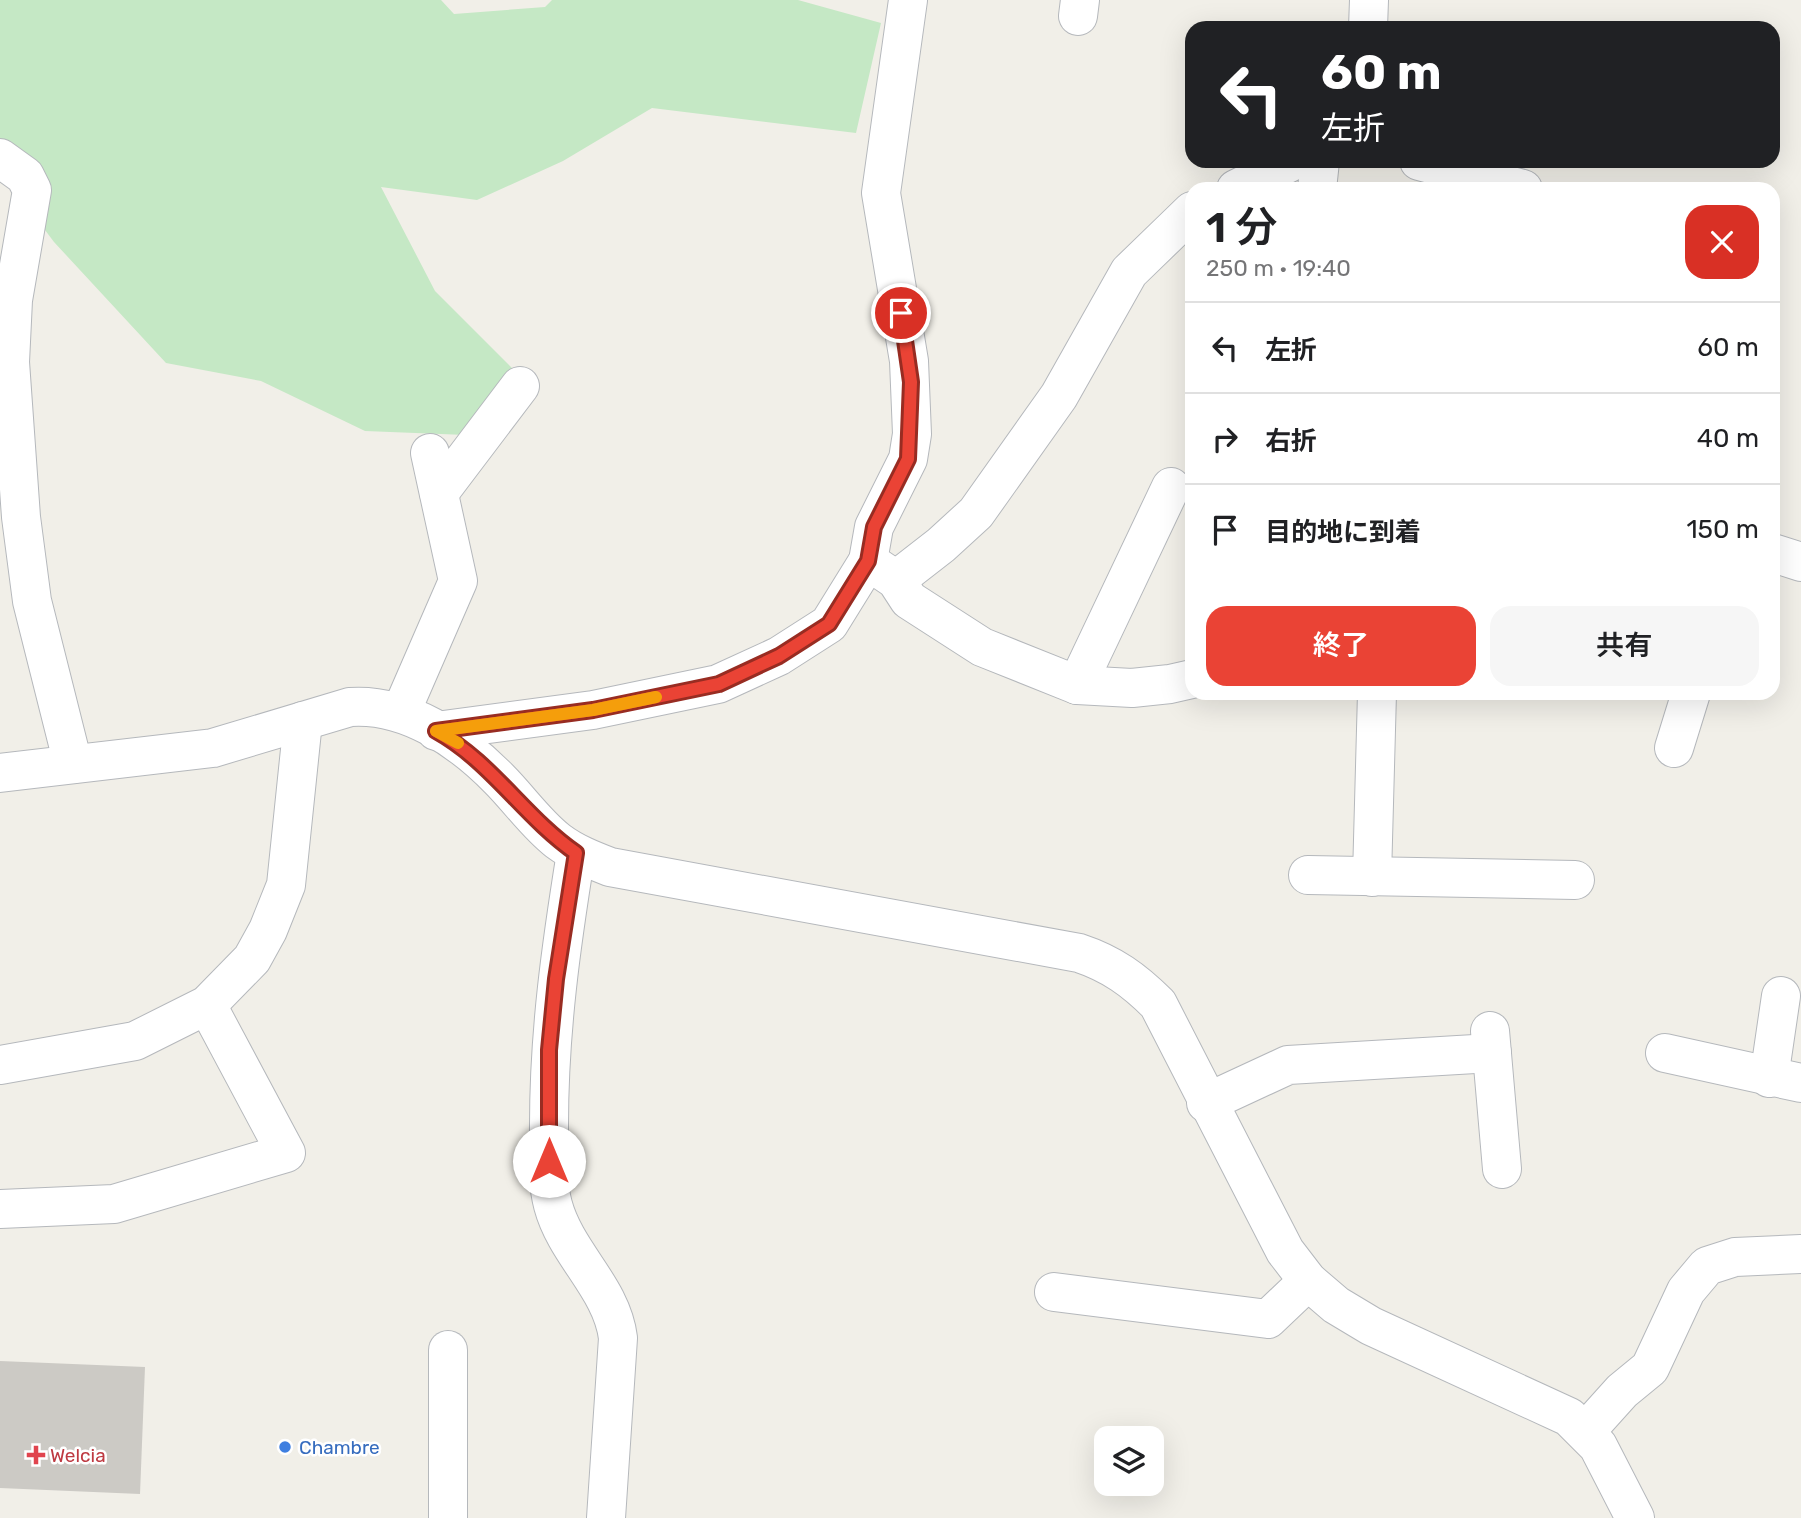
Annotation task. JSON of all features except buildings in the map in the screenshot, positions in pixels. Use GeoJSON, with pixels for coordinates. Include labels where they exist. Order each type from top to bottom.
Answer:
{"type":"FeatureCollection","features":[{"type":"Feature","properties":{"kind":"street"},"geometry":{"type":"LineString","coordinates":[[908,0],[881,193],[909,360],[912,434],[908,459],[874,527],[882,570],[909,600],[982,647],[1077,685],[1132,688],[1185,680]]}},
{"type":"Feature","properties":{"kind":"street"},"geometry":{"type":"LineString","coordinates":[[1368,21],[1369,0]]}},
{"type":"Feature","properties":{"kind":"street"},"geometry":{"type":"LineString","coordinates":[[0,158],[25,176],[32,190],[13,300],[10,374],[32,601],[72,764]]}},
{"type":"Feature","properties":{"kind":"street"},"geometry":{"type":"LineString","coordinates":[[1250,182],[1279,168]]}},
{"type":"Feature","properties":{"kind":"street"},"geometry":{"type":"LineString","coordinates":[[1445,168],[1497,182]]}},
{"type":"Feature","properties":{"kind":"street"},"geometry":{"type":"LineString","coordinates":[[436,731],[593,710],[719,684],[779,656],[829,624],[882,570],[941,545],[976,513],[1059,396],[1129,272],[1185,218]]}},
{"type":"Feature","properties":{"kind":"street"},"geometry":{"type":"LineString","coordinates":[[439,493],[520,386]]}},
{"type":"Feature","properties":{"kind":"street"},"geometry":{"type":"LineString","coordinates":[[401,712],[458,581],[430,453]]}},
{"type":"Feature","properties":{"kind":"street"},"geometry":{"type":"LineString","coordinates":[[1077,685],[1171,487]]}},
{"type":"Feature","properties":{"kind":"street"},"geometry":{"type":"LineString","coordinates":[[1780,555],[1801,562]]}},
{"type":"Feature","properties":{"kind":"street"},"geometry":{"type":"LineString","coordinates":[[1372,877],[1377,700]]}},
{"type":"Feature","properties":{"kind":"street"},"geometry":{"type":"LineString","coordinates":[[1674,748],[1688,700]]}},
{"type":"Feature","properties":{"kind":"street"},"geometry":{"type":"LineString","coordinates":[[0,773],[213,748],[350,707],[373,705],[401,712],[461,745],[498,778],[555,839],[576,853],[610,867],[1079,953],[1109,963],[1158,1004],[1206,1102],[1285,1251],[1308,1281],[1336,1306],[1371,1326],[1569,1417],[1586,1431],[1598,1446],[1635,1518]]}},
{"type":"Feature","properties":{"kind":"street"},"geometry":{"type":"LineString","coordinates":[[0,1065],[135,1041],[207,1005],[252,959],[268,930],[286,885],[303,721]]}},
{"type":"Feature","properties":{"kind":"street"},"geometry":{"type":"LineString","coordinates":[[576,853],[556,979],[549,1050],[549,1189],[565,1237],[616,1320],[618,1338],[606,1518]]}},
{"type":"Feature","properties":{"kind":"street"},"geometry":{"type":"LineString","coordinates":[[1308,875],[1574,880]]}},
{"type":"Feature","properties":{"kind":"street"},"geometry":{"type":"LineString","coordinates":[[1665,1054],[1785,1080],[1781,996]]}},
{"type":"Feature","properties":{"kind":"street"},"geometry":{"type":"LineString","coordinates":[[0,1209],[114,1204],[286,1153],[207,1005]]}},
{"type":"Feature","properties":{"kind":"street"},"geometry":{"type":"LineString","coordinates":[[1206,1102],[1289,1065],[1491,1042],[1502,1169]]}},
{"type":"Feature","properties":{"kind":"street"},"geometry":{"type":"LineString","coordinates":[[1586,1431],[1622,1391],[1650,1368],[1686,1291],[1707,1266],[1735,1257],[1801,1254]]}},
{"type":"Feature","properties":{"kind":"street"},"geometry":{"type":"LineString","coordinates":[[1054,1292],[1268,1320],[1308,1281]]}},
{"type":"Feature","properties":{"kind":"street"},"geometry":{"type":"LineString","coordinates":[[448,1350],[448,1518]]}},
{"type":"Feature","properties":{"kind":"green space"},"geometry":{"type":"Polygon","coordinates":[[[0,0],[441,0],[454,14],[545,7],[552,0],[798,0],[881,23],[856,133],[652,108],[563,161],[477,200],[381,187],[435,291],[513,369],[491,436],[365,431],[261,381],[166,363],[54,242],[0,170],[0,0]]]}},
{"type":"Feature","properties":{"kind":"slow traffic"},"geometry":{"type":"LineString","coordinates":[[458,743],[436,731],[593,710],[656,697]]}},
{"type":"Feature","properties":{"kind":"place","name":"Chambre"},"geometry":{"type":"Point","coordinates":[285,1447]}},
{"type":"Feature","properties":{"kind":"place","name":"Welcia"},"geometry":{"type":"Point","coordinates":[36,1455]}},
{"type":"Feature","properties":{"kind":"route"},"geometry":{"type":"LineString","coordinates":[[549,1161],[549,1050],[556,979],[576,853],[555,839],[498,778],[461,745],[436,731],[593,710],[719,684],[779,656],[829,624],[868,561],[874,527],[908,459],[912,434],[911,382],[901,313]]}}]}
